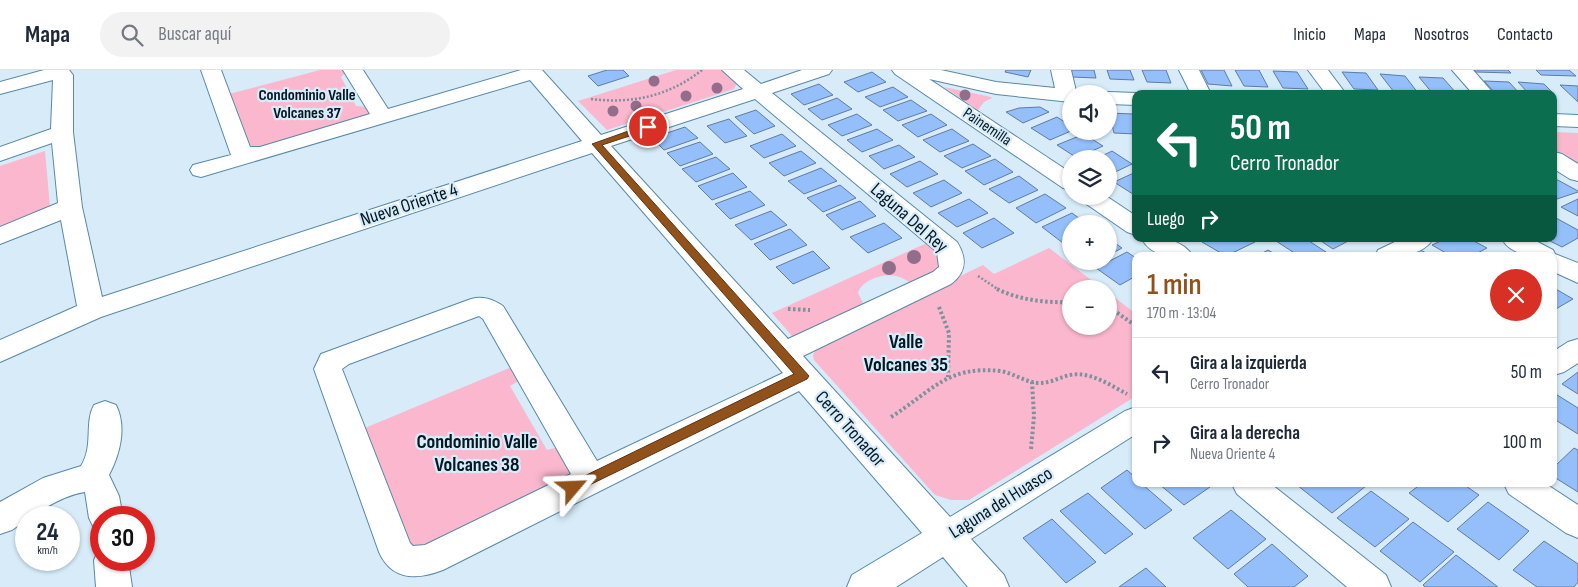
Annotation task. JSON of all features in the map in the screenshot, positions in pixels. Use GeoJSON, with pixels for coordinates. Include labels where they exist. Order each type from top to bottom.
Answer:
{"type":"FeatureCollection","features":[{"type":"Feature","properties":{"kind":"street"},"geometry":{"type":"LineString","coordinates":[[210,70],[239,150],[247,154],[261,152]]}},
{"type":"Feature","properties":{"kind":"street"},"geometry":{"type":"LineString","coordinates":[[353,70],[382,117]]}},
{"type":"Feature","properties":{"kind":"street","name":"Laguna Del Rey"},"geometry":{"type":"LineString","coordinates":[[732,70],[948,248],[953,263],[949,274],[783,353]]}},
{"type":"Feature","properties":{"kind":"street","name":"Nueva Oriente 4"},"geometry":{"type":"LineString","coordinates":[[0,352],[91,310],[822,70]]}},
{"type":"Feature","properties":{"kind":"street","name":"Painemilla"},"geometry":{"type":"LineString","coordinates":[[902,70],[1062,177]]}},
{"type":"Feature","properties":{"kind":"street"},"geometry":{"type":"LineString","coordinates":[[912,70],[967,83],[1062,95]]}},
{"type":"Feature","properties":{"kind":"street"},"geometry":{"type":"LineString","coordinates":[[1061,70],[1066,85]]}},
{"type":"Feature","properties":{"kind":"street"},"geometry":{"type":"LineString","coordinates":[[1189,70],[1199,90]]}},
{"type":"Feature","properties":{"kind":"street"},"geometry":{"type":"LineString","coordinates":[[1318,70],[1333,90]]}},
{"type":"Feature","properties":{"kind":"street"},"geometry":{"type":"LineString","coordinates":[[1462,70],[1480,90]]}},
{"type":"Feature","properties":{"kind":"street"},"geometry":{"type":"LineString","coordinates":[[0,88],[59,72],[63,75],[62,132],[70,208],[91,310]]}},
{"type":"Feature","properties":{"kind":"street"},"geometry":{"type":"LineString","coordinates":[[201,170],[532,72]]}},
{"type":"Feature","properties":{"kind":"street","name":"Cerro Tronador"},"geometry":{"type":"LineString","coordinates":[[532,72],[990,587]]}},
{"type":"Feature","properties":{"kind":"street"},"geometry":{"type":"LineString","coordinates":[[996,132],[986,112],[990,104],[1000,99],[1035,93]]}},
{"type":"Feature","properties":{"kind":"street"},"geometry":{"type":"LineString","coordinates":[[1117,98],[1132,99]]}},
{"type":"Feature","properties":{"kind":"street"},"geometry":{"type":"LineString","coordinates":[[1557,120],[1578,121]]}},
{"type":"Feature","properties":{"kind":"street"},"geometry":{"type":"LineString","coordinates":[[0,154],[62,132]]}},
{"type":"Feature","properties":{"kind":"street"},"geometry":{"type":"LineString","coordinates":[[1557,161],[1578,174]]}},
{"type":"Feature","properties":{"kind":"street"},"geometry":{"type":"LineString","coordinates":[[1104,205],[1132,223]]}},
{"type":"Feature","properties":{"kind":"street"},"geometry":{"type":"LineString","coordinates":[[0,236],[70,208]]}},
{"type":"Feature","properties":{"kind":"street"},"geometry":{"type":"LineString","coordinates":[[1159,242],[1174,252]]}},
{"type":"Feature","properties":{"kind":"street"},"geometry":{"type":"LineString","coordinates":[[1395,252],[1415,242]]}},
{"type":"Feature","properties":{"kind":"street"},"geometry":{"type":"LineString","coordinates":[[1519,242],[1537,252]]}},
{"type":"Feature","properties":{"kind":"street"},"geometry":{"type":"LineString","coordinates":[[1557,264],[1578,274]]}},
{"type":"Feature","properties":{"kind":"street"},"geometry":{"type":"LineString","coordinates":[[590,479],[493,314],[485,307],[474,307],[331,361],[328,369],[396,552],[405,561],[417,563],[431,559],[590,479],[803,376]]}},
{"type":"Feature","properties":{"kind":"street"},"geometry":{"type":"LineString","coordinates":[[1557,363],[1578,349]]}},
{"type":"Feature","properties":{"kind":"street","name":"Laguna del Huasco"},"geometry":{"type":"LineString","coordinates":[[865,587],[1027,486],[1132,408]]}},
{"type":"Feature","properties":{"kind":"street"},"geometry":{"type":"LineString","coordinates":[[0,520],[38,496],[63,484],[91,478],[100,464],[106,447],[105,412]]}},
{"type":"Feature","properties":{"kind":"street"},"geometry":{"type":"LineString","coordinates":[[91,478],[104,493],[105,506]]}},
{"type":"Feature","properties":{"kind":"street"},"geometry":{"type":"LineString","coordinates":[[1252,487],[1374,587]]}},
{"type":"Feature","properties":{"kind":"street"},"geometry":{"type":"LineString","coordinates":[[1524,487],[1578,523]]}},
{"type":"Feature","properties":{"kind":"street"},"geometry":{"type":"LineString","coordinates":[[112,571],[114,587]]}},
{"type":"Feature","properties":{"kind":"path"},"geometry":{"type":"LineString","coordinates":[[591,99],[623,102],[645,99],[677,87],[692,79],[702,70]]}},
{"type":"Feature","properties":{"kind":"path"},"geometry":{"type":"LineString","coordinates":[[953,263],[964,266],[987,284],[1001,292],[1042,302],[1062,302]]}},
{"type":"Feature","properties":{"kind":"path"},"geometry":{"type":"LineString","coordinates":[[926,286],[937,302],[949,333],[948,377]]}},
{"type":"Feature","properties":{"kind":"path"},"geometry":{"type":"LineString","coordinates":[[1117,313],[1132,323]]}},
{"type":"Feature","properties":{"kind":"path"},"geometry":{"type":"LineString","coordinates":[[891,417],[912,403],[934,384],[948,377],[969,372],[1010,372],[1032,382],[1044,383],[1071,375],[1082,375],[1092,378],[1132,406]]}},
{"type":"Feature","properties":{"kind":"path"},"geometry":{"type":"LineString","coordinates":[[1027,486],[1036,404],[1032,382]]}},
{"type":"Feature","properties":{"kind":"shaded area"},"geometry":{"type":"Polygon","coordinates":[[[320,70],[345,70],[346,72],[341,77],[356,106],[368,107],[370,111],[368,116],[264,147],[249,146],[229,94],[320,70]]]}},
{"type":"Feature","properties":{"kind":"shaded area"},"geometry":{"type":"Polygon","coordinates":[[[676,70],[722,70],[737,83],[734,89],[607,130],[578,101],[676,70]]]}},
{"type":"Feature","properties":{"kind":"shaded area"},"geometry":{"type":"Polygon","coordinates":[[[944,87],[992,98],[984,102],[978,110],[944,87]]]}},
{"type":"Feature","properties":{"kind":"shaded area"},"geometry":{"type":"Polygon","coordinates":[[[1557,132],[1578,133],[1578,169],[1557,155],[1557,132]]]}},
{"type":"Feature","properties":{"kind":"shaded area"},"geometry":{"type":"Polygon","coordinates":[[[45,151],[50,207],[0,227],[0,166],[45,151]]]}},
{"type":"Feature","properties":{"kind":"shaded area"},"geometry":{"type":"Polygon","coordinates":[[[929,242],[935,246],[946,264],[914,285],[903,278],[891,275],[874,278],[864,284],[858,293],[865,307],[798,337],[792,336],[772,313],[929,242]]]}},
{"type":"Feature","properties":{"kind":"shaded area"},"geometry":{"type":"Polygon","coordinates":[[[1049,248],[1062,258],[1062,270],[1078,270],[1091,280],[1062,280],[1062,335],[1117,335],[1117,299],[1132,311],[1132,398],[969,500],[951,500],[935,495],[814,360],[813,355],[818,345],[983,265],[994,274],[1049,248]]]}},
{"type":"Feature","properties":{"kind":"shaded area"},"geometry":{"type":"Polygon","coordinates":[[[512,367],[519,381],[510,386],[547,450],[558,447],[572,473],[571,476],[425,550],[412,551],[360,430],[512,367]]]}},
{"type":"Feature","properties":{"kind":"building"},"geometry":{"type":"Polygon","coordinates":[[[607,70],[623,70],[629,76],[598,86],[588,76],[607,70]]]}},
{"type":"Feature","properties":{"kind":"building"},"geometry":{"type":"Polygon","coordinates":[[[1006,70],[1031,70],[1028,77],[1005,72],[1006,70]]]}},
{"type":"Feature","properties":{"kind":"building"},"geometry":{"type":"Polygon","coordinates":[[[1070,70],[1094,70],[1096,78],[1072,77],[1070,70]]]}},
{"type":"Feature","properties":{"kind":"building"},"geometry":{"type":"Polygon","coordinates":[[[1107,70],[1130,70],[1134,80],[1110,79],[1107,70]]]}},
{"type":"Feature","properties":{"kind":"building"},"geometry":{"type":"Polygon","coordinates":[[[1142,70],[1166,70],[1171,83],[1147,82],[1142,70]]]}},
{"type":"Feature","properties":{"kind":"building"},"geometry":{"type":"Polygon","coordinates":[[[1201,70],[1224,70],[1232,86],[1208,84],[1201,70]]]}},
{"type":"Feature","properties":{"kind":"building"},"geometry":{"type":"Polygon","coordinates":[[[1235,70],[1259,70],[1268,87],[1244,86],[1235,70]]]}},
{"type":"Feature","properties":{"kind":"building"},"geometry":{"type":"Polygon","coordinates":[[[1474,70],[1508,70],[1511,73],[1476,72],[1474,70]]]}},
{"type":"Feature","properties":{"kind":"building"},"geometry":{"type":"Polygon","coordinates":[[[1536,70],[1569,70],[1576,76],[1541,75],[1536,70]]]}},
{"type":"Feature","properties":{"kind":"building"},"geometry":{"type":"Polygon","coordinates":[[[1273,71],[1297,72],[1308,89],[1283,88],[1273,71]]]}},
{"type":"Feature","properties":{"kind":"building"},"geometry":{"type":"Polygon","coordinates":[[[872,72],[886,82],[858,92],[844,82],[872,72]]]}},
{"type":"Feature","properties":{"kind":"building"},"geometry":{"type":"Polygon","coordinates":[[[1342,72],[1366,73],[1378,90],[1354,89],[1342,72]]]}},
{"type":"Feature","properties":{"kind":"building"},"geometry":{"type":"Polygon","coordinates":[[[1380,74],[1405,76],[1416,90],[1392,90],[1380,74]]]}},
{"type":"Feature","properties":{"kind":"building"},"geometry":{"type":"Polygon","coordinates":[[[1419,77],[1443,78],[1454,90],[1430,90],[1419,77]]]}},
{"type":"Feature","properties":{"kind":"building"},"geometry":{"type":"Polygon","coordinates":[[[1484,81],[1509,82],[1516,90],[1492,90],[1484,81]]]}},
{"type":"Feature","properties":{"kind":"building"},"geometry":{"type":"Polygon","coordinates":[[[1518,82],[1544,84],[1550,90],[1525,90],[1518,82]]]}},
{"type":"Feature","properties":{"kind":"building"},"geometry":{"type":"Polygon","coordinates":[[[819,84],[833,95],[804,105],[791,94],[819,84]]]}},
{"type":"Feature","properties":{"kind":"building"},"geometry":{"type":"Polygon","coordinates":[[[1560,85],[1578,86],[1578,102],[1560,85]]]}},
{"type":"Feature","properties":{"kind":"building"},"geometry":{"type":"Polygon","coordinates":[[[893,87],[908,97],[880,107],[865,97],[893,87]]]}},
{"type":"Feature","properties":{"kind":"building"},"geometry":{"type":"Polygon","coordinates":[[[837,98],[852,109],[822,120],[808,109],[837,98]]]}},
{"type":"Feature","properties":{"kind":"building"},"geometry":{"type":"Polygon","coordinates":[[[911,100],[927,111],[898,121],[883,110],[911,100]]]}},
{"type":"Feature","properties":{"kind":"building"},"geometry":{"type":"Polygon","coordinates":[[[1040,107],[1049,112],[1023,123],[1006,112],[1019,108],[1040,107]]]}},
{"type":"Feature","properties":{"kind":"building"},"geometry":{"type":"Polygon","coordinates":[[[756,110],[775,126],[754,134],[735,117],[756,110]]]}},
{"type":"Feature","properties":{"kind":"building"},"geometry":{"type":"Polygon","coordinates":[[[1117,113],[1132,114],[1132,134],[1117,133],[1117,113]]]}},
{"type":"Feature","properties":{"kind":"building"},"geometry":{"type":"Polygon","coordinates":[[[857,114],[872,125],[842,136],[828,125],[857,114]]]}},
{"type":"Feature","properties":{"kind":"building"},"geometry":{"type":"Polygon","coordinates":[[[931,114],[947,125],[918,137],[902,125],[931,114]]]}},
{"type":"Feature","properties":{"kind":"building"},"geometry":{"type":"Polygon","coordinates":[[[1057,117],[1062,120],[1062,135],[1050,140],[1031,128],[1057,117]]]}},
{"type":"Feature","properties":{"kind":"building"},"geometry":{"type":"Polygon","coordinates":[[[729,119],[747,136],[725,143],[707,126],[729,119]]]}},
{"type":"Feature","properties":{"kind":"building"},"geometry":{"type":"Polygon","coordinates":[[[685,127],[698,138],[664,150],[652,138],[685,127]]]}},
{"type":"Feature","properties":{"kind":"building"},"geometry":{"type":"Polygon","coordinates":[[[877,129],[893,140],[862,152],[847,140],[877,129]]]}},
{"type":"Feature","properties":{"kind":"building"},"geometry":{"type":"Polygon","coordinates":[[[952,129],[969,141],[940,152],[923,140],[952,129]]]}},
{"type":"Feature","properties":{"kind":"building"},"geometry":{"type":"Polygon","coordinates":[[[782,134],[796,146],[764,158],[750,146],[782,134]]]}},
{"type":"Feature","properties":{"kind":"building"},"geometry":{"type":"Polygon","coordinates":[[[1069,140],[1094,140],[1103,146],[1094,150],[1065,150],[1057,145],[1069,140]]]}},
{"type":"Feature","properties":{"kind":"building"},"geometry":{"type":"Polygon","coordinates":[[[700,142],[713,154],[680,166],[667,153],[700,142]]]}},
{"type":"Feature","properties":{"kind":"building"},"geometry":{"type":"Polygon","coordinates":[[[973,144],[991,156],[962,168],[944,156],[973,144]]]}},
{"type":"Feature","properties":{"kind":"building"},"geometry":{"type":"Polygon","coordinates":[[[899,145],[915,157],[884,169],[869,156],[899,145]]]}},
{"type":"Feature","properties":{"kind":"building"},"geometry":{"type":"Polygon","coordinates":[[[801,151],[816,163],[784,176],[769,163],[801,151]]]}},
{"type":"Feature","properties":{"kind":"building"},"geometry":{"type":"Polygon","coordinates":[[[1117,154],[1132,164],[1117,171],[1117,154]]]}},
{"type":"Feature","properties":{"kind":"building"},"geometry":{"type":"Polygon","coordinates":[[[716,157],[730,169],[696,182],[682,169],[716,157]]]}},
{"type":"Feature","properties":{"kind":"building"},"geometry":{"type":"Polygon","coordinates":[[[995,159],[1013,172],[984,185],[965,171],[995,159]]]}},
{"type":"Feature","properties":{"kind":"building"},"geometry":{"type":"Polygon","coordinates":[[[920,161],[938,174],[907,187],[890,174],[920,161]]]}},
{"type":"Feature","properties":{"kind":"building"},"geometry":{"type":"Polygon","coordinates":[[[821,168],[837,181],[804,194],[788,181],[821,168]]]}},
{"type":"Feature","properties":{"kind":"building"},"geometry":{"type":"Polygon","coordinates":[[[733,173],[747,187],[712,200],[698,186],[733,173]]]}},
{"type":"Feature","properties":{"kind":"building"},"geometry":{"type":"Polygon","coordinates":[[[1132,174],[1132,193],[1117,184],[1117,181],[1132,174]]]}},
{"type":"Feature","properties":{"kind":"building"},"geometry":{"type":"Polygon","coordinates":[[[1019,176],[1038,190],[1009,203],[989,189],[1019,176]]]}},
{"type":"Feature","properties":{"kind":"building"},"geometry":{"type":"Polygon","coordinates":[[[944,180],[962,193],[931,207],[913,193],[944,180]]]}},
{"type":"Feature","properties":{"kind":"building"},"geometry":{"type":"Polygon","coordinates":[[[1557,180],[1578,191],[1557,199],[1557,180]]]}},
{"type":"Feature","properties":{"kind":"building"},"geometry":{"type":"Polygon","coordinates":[[[840,185],[856,198],[823,212],[807,198],[840,185]]]}},
{"type":"Feature","properties":{"kind":"building"},"geometry":{"type":"Polygon","coordinates":[[[750,191],[765,205],[730,219],[715,204],[750,191]]]}},
{"type":"Feature","properties":{"kind":"building"},"geometry":{"type":"Polygon","coordinates":[[[1045,194],[1066,208],[1036,223],[1016,208],[1045,194]]]}},
{"type":"Feature","properties":{"kind":"building"},"geometry":{"type":"Polygon","coordinates":[[[969,199],[988,213],[957,227],[938,213],[969,199]]]}},
{"type":"Feature","properties":{"kind":"building"},"geometry":{"type":"Polygon","coordinates":[[[1578,199],[1578,216],[1561,207],[1578,199]]]}},
{"type":"Feature","properties":{"kind":"building"},"geometry":{"type":"Polygon","coordinates":[[[860,201],[876,216],[842,230],[826,215],[860,201]]]}},
{"type":"Feature","properties":{"kind":"building"},"geometry":{"type":"Polygon","coordinates":[[[771,211],[787,225],[751,240],[735,225],[771,211]]]}},
{"type":"Feature","properties":{"kind":"building"},"geometry":{"type":"Polygon","coordinates":[[[994,218],[1014,233],[982,248],[963,233],[994,218]]]}},
{"type":"Feature","properties":{"kind":"building"},"geometry":{"type":"Polygon","coordinates":[[[1062,218],[1062,242],[1042,227],[1062,218]]]}},
{"type":"Feature","properties":{"kind":"building"},"geometry":{"type":"Polygon","coordinates":[[[1557,219],[1578,230],[1578,238],[1562,247],[1552,242],[1557,242],[1557,219]]]}},
{"type":"Feature","properties":{"kind":"building"},"geometry":{"type":"Polygon","coordinates":[[[884,223],[902,238],[868,253],[850,237],[884,223]]]}},
{"type":"Feature","properties":{"kind":"building"},"geometry":{"type":"Polygon","coordinates":[[[790,229],[807,245],[770,260],[754,244],[790,229]]]}},
{"type":"Feature","properties":{"kind":"building"},"geometry":{"type":"Polygon","coordinates":[[[1202,242],[1255,242],[1234,252],[1219,252],[1202,242]]]}},
{"type":"Feature","properties":{"kind":"building"},"geometry":{"type":"Polygon","coordinates":[[[1278,242],[1311,242],[1326,252],[1293,252],[1278,242]]]}},
{"type":"Feature","properties":{"kind":"building"},"geometry":{"type":"Polygon","coordinates":[[[1322,242],[1346,242],[1333,249],[1322,242]]]}},
{"type":"Feature","properties":{"kind":"building"},"geometry":{"type":"Polygon","coordinates":[[[1438,242],[1476,242],[1487,248],[1480,252],[1444,252],[1432,245],[1438,242]]]}},
{"type":"Feature","properties":{"kind":"building"},"geometry":{"type":"Polygon","coordinates":[[[813,251],[830,268],[793,284],[776,267],[813,251]]]}},
{"type":"Feature","properties":{"kind":"building"},"geometry":{"type":"Polygon","coordinates":[[[1127,252],[1132,255],[1132,278],[1120,285],[1117,280],[1113,280],[1099,270],[1117,270],[1117,257],[1127,252]]]}},
{"type":"Feature","properties":{"kind":"building"},"geometry":{"type":"Polygon","coordinates":[[[1557,290],[1573,299],[1557,308],[1557,290]]]}},
{"type":"Feature","properties":{"kind":"building"},"geometry":{"type":"Polygon","coordinates":[[[1578,372],[1578,394],[1562,384],[1578,372]]]}},
{"type":"Feature","properties":{"kind":"building"},"geometry":{"type":"Polygon","coordinates":[[[1557,395],[1578,408],[1578,434],[1557,421],[1557,395]]]}},
{"type":"Feature","properties":{"kind":"building"},"geometry":{"type":"Polygon","coordinates":[[[1574,448],[1578,450],[1578,492],[1557,479],[1557,464],[1574,448]]]}},
{"type":"Feature","properties":{"kind":"building"},"geometry":{"type":"Polygon","coordinates":[[[1127,470],[1132,474],[1132,487],[1145,487],[1172,510],[1145,529],[1101,488],[1127,470]]]}},
{"type":"Feature","properties":{"kind":"building"},"geometry":{"type":"Polygon","coordinates":[[[1163,487],[1210,487],[1184,505],[1163,487]]]}},
{"type":"Feature","properties":{"kind":"building"},"geometry":{"type":"Polygon","coordinates":[[[1300,487],[1365,487],[1332,513],[1300,487]]]}},
{"type":"Feature","properties":{"kind":"building"},"geometry":{"type":"Polygon","coordinates":[[[1417,487],[1467,487],[1479,495],[1448,522],[1409,493],[1417,487]]]}},
{"type":"Feature","properties":{"kind":"building"},"geometry":{"type":"Polygon","coordinates":[[[1371,491],[1409,519],[1375,547],[1337,518],[1371,491]]]}},
{"type":"Feature","properties":{"kind":"building"},"geometry":{"type":"Polygon","coordinates":[[[1088,493],[1133,534],[1105,554],[1060,511],[1088,493]]]}},
{"type":"Feature","properties":{"kind":"building"},"geometry":{"type":"Polygon","coordinates":[[[1488,502],[1529,531],[1499,560],[1457,529],[1488,502]]]}},
{"type":"Feature","properties":{"kind":"building"},"geometry":{"type":"Polygon","coordinates":[[[1231,510],[1266,539],[1228,569],[1193,538],[1231,510]]]}},
{"type":"Feature","properties":{"kind":"building"},"geometry":{"type":"Polygon","coordinates":[[[1052,519],[1096,562],[1066,583],[1023,538],[1052,519]]]}},
{"type":"Feature","properties":{"kind":"building"},"geometry":{"type":"Polygon","coordinates":[[[1413,522],[1454,552],[1420,582],[1380,551],[1413,522]]]}},
{"type":"Feature","properties":{"kind":"building"},"geometry":{"type":"Polygon","coordinates":[[[1544,541],[1578,564],[1578,582],[1574,587],[1537,587],[1513,570],[1544,541]]]}},
{"type":"Feature","properties":{"kind":"building"},"geometry":{"type":"Polygon","coordinates":[[[1272,544],[1308,576],[1294,587],[1248,587],[1234,574],[1272,544]]]}},
{"type":"Feature","properties":{"kind":"building"},"geometry":{"type":"Polygon","coordinates":[[[1456,555],[1498,587],[1425,587],[1423,585],[1456,555]]]}},
{"type":"Feature","properties":{"kind":"building"},"geometry":{"type":"Polygon","coordinates":[[[1146,568],[1166,587],[1119,587],[1146,568]]]}},
{"type":"Feature","properties":{"kind":"district","name":"Condominio Valle Volcanes 37"},"geometry":{"type":"Point","coordinates":[307,104]}},
{"type":"Feature","properties":{"kind":"district","name":"Valle Volcanes 35"},"geometry":{"type":"Point","coordinates":[906,354]}},
{"type":"Feature","properties":{"kind":"district","name":"Condominio Valle Volcanes 38"},"geometry":{"type":"Point","coordinates":[477,454]}},
{"type":"Feature","properties":{"kind":"route"},"geometry":{"type":"LineString","coordinates":[[573,488],[750,400],[803,376],[596,144],[648,127]]}}]}
